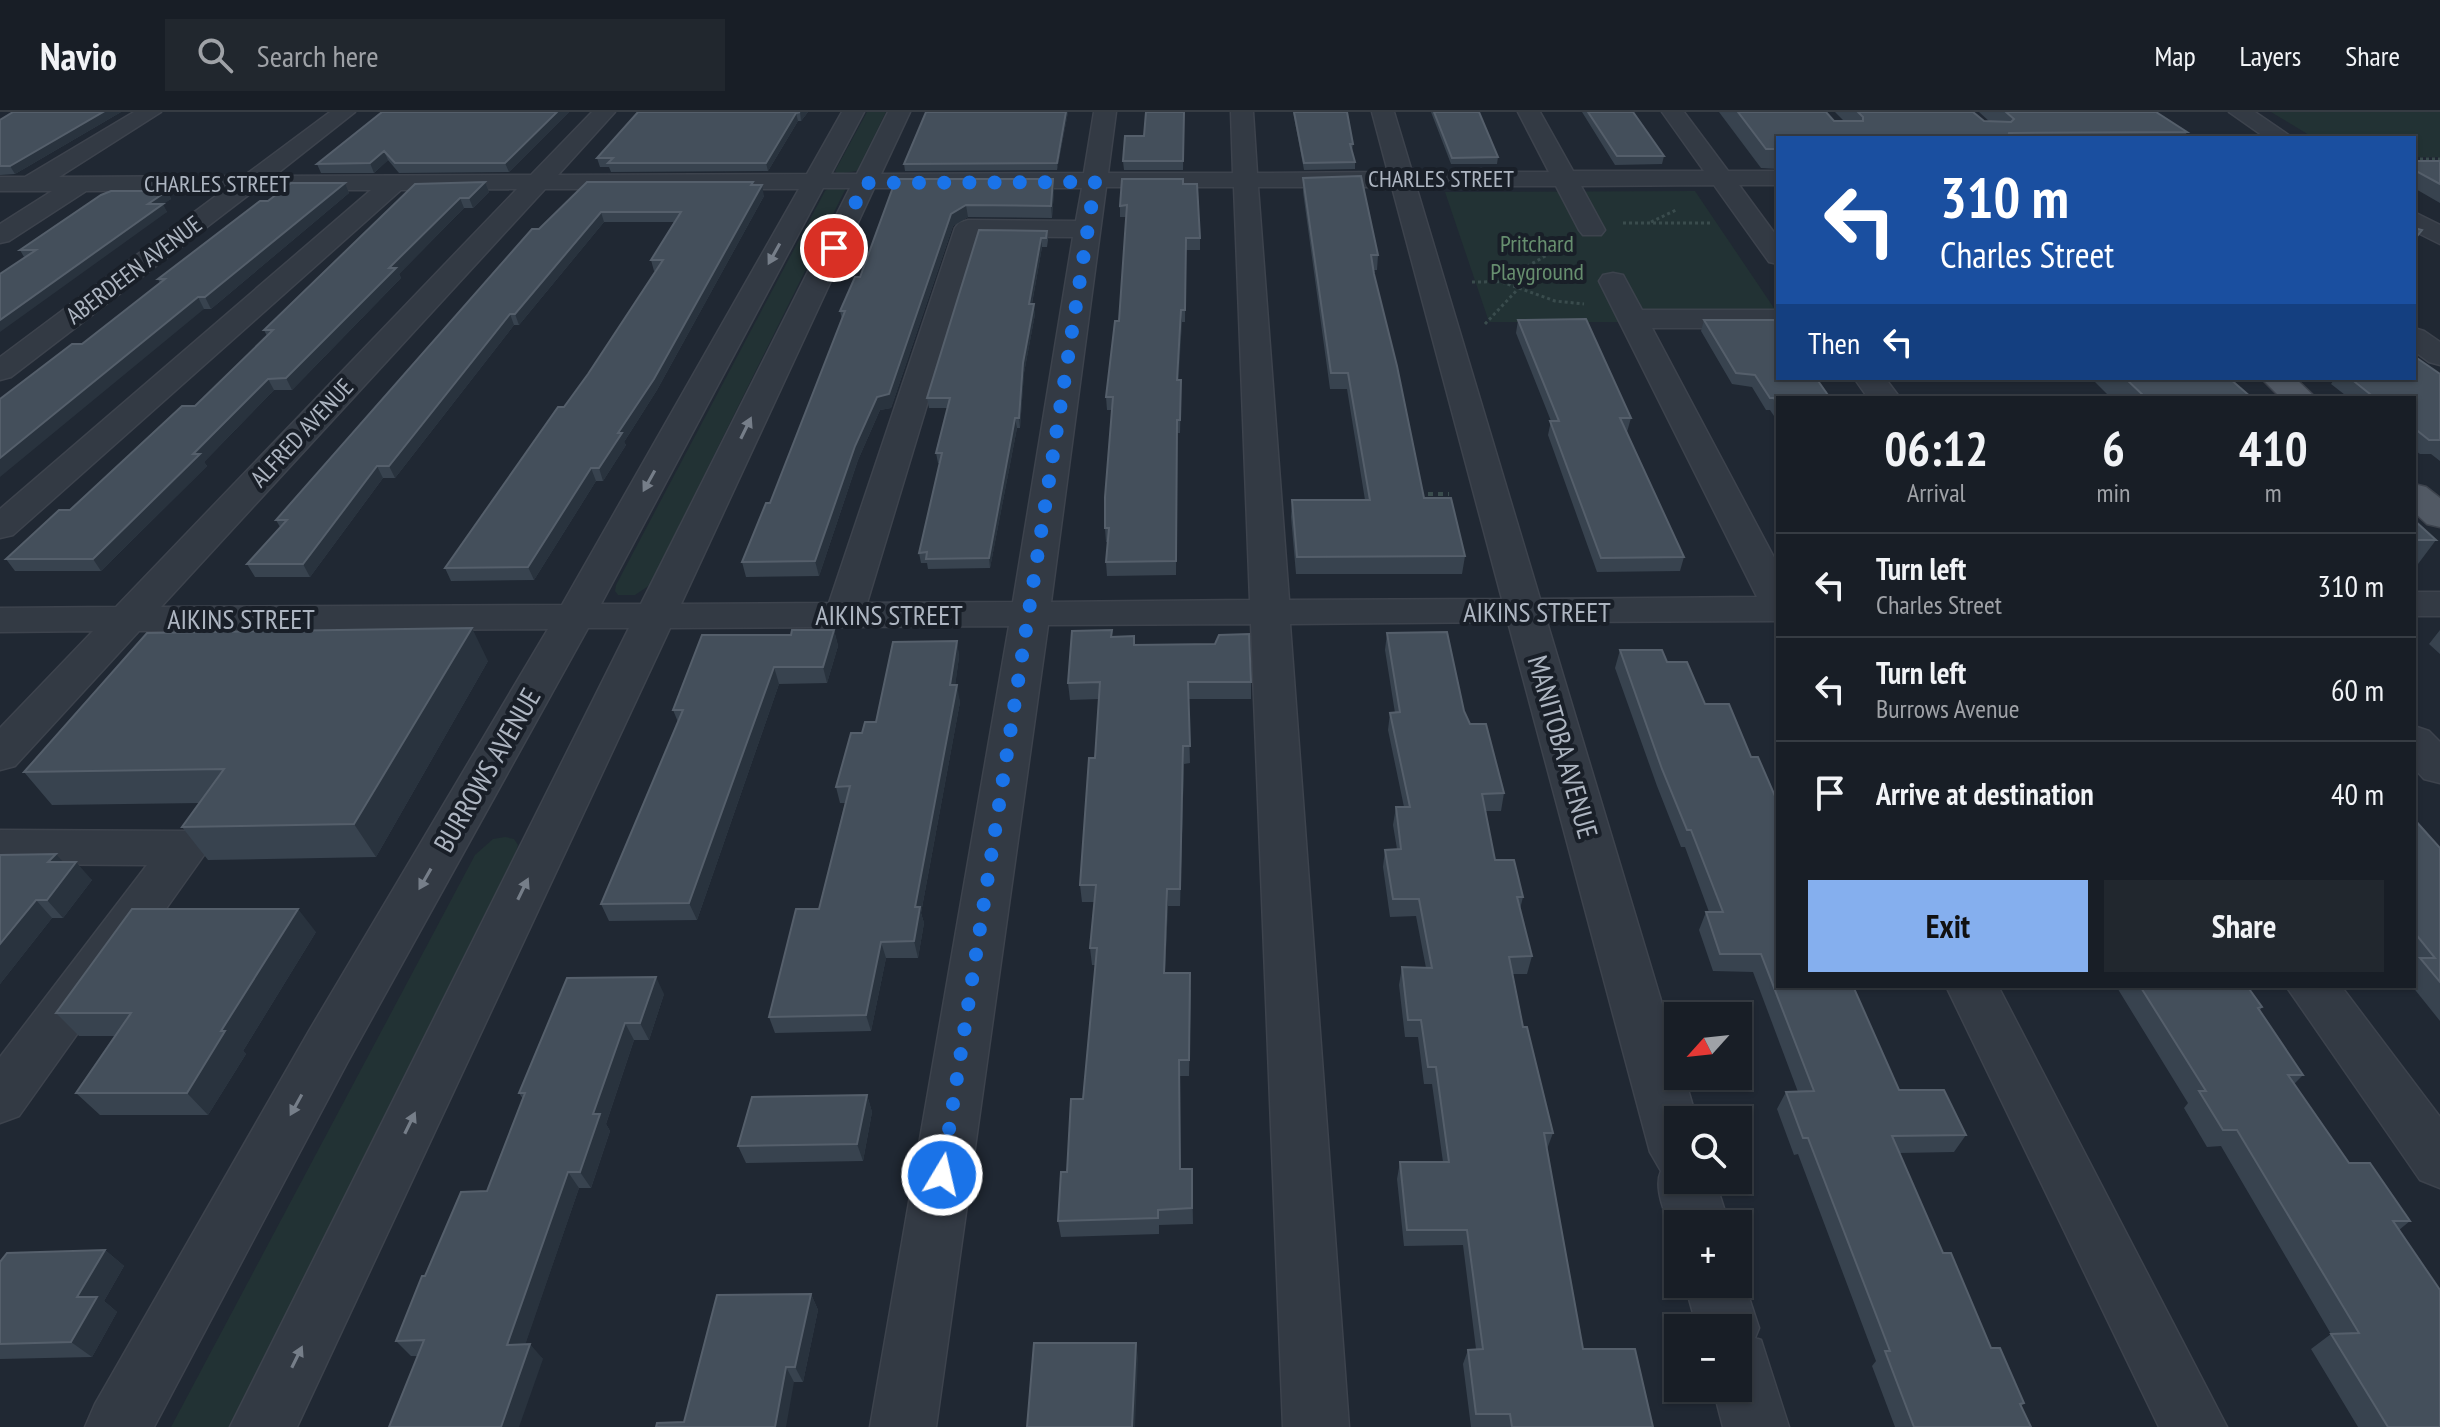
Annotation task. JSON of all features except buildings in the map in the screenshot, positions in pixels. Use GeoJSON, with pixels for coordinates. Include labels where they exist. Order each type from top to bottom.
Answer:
{"type":"FeatureCollection","features":[{"type":"Feature","properties":{"kind":"main road"},"geometry":{"type":"LineString","coordinates":[[2278,380],[2298,396]]}},
{"type":"Feature","properties":{"kind":"main road"},"geometry":{"type":"LineString","coordinates":[[2416,496],[2440,516]]}},
{"type":"Feature","properties":{"kind":"street"},"geometry":{"type":"LineString","coordinates":[[30,184],[150,112]]}},
{"type":"Feature","properties":{"kind":"street","name":"ABERDEEN AVENUE"},"geometry":{"type":"LineString","coordinates":[[0,371],[344,112]]}},
{"type":"Feature","properties":{"kind":"street","name":"ALFRED AVENUE"},"geometry":{"type":"LineString","coordinates":[[0,755],[604,112]]}},
{"type":"Feature","properties":{"kind":"street","name":"BURROWS AVENUE"},"geometry":{"type":"LineString","coordinates":[[118,1427],[328,1047],[574,618],[853,112]]}},
{"type":"Feature","properties":{"kind":"street"},"geometry":{"type":"LineString","coordinates":[[263,1427],[899,112]]}},
{"type":"Feature","properties":{"kind":"street"},"geometry":{"type":"LineString","coordinates":[[903,1427],[1105,112]]}},
{"type":"Feature","properties":{"kind":"street"},"geometry":{"type":"LineString","coordinates":[[1242,112],[1316,1427]]}},
{"type":"Feature","properties":{"kind":"street","name":"MANITOBA AVENUE"},"geometry":{"type":"LineString","coordinates":[[1383,112],[1665,1106]]}},
{"type":"Feature","properties":{"kind":"street"},"geometry":{"type":"LineString","coordinates":[[1529,112],[1590,226]]}},
{"type":"Feature","properties":{"kind":"street"},"geometry":{"type":"LineString","coordinates":[[1673,112],[1776,253]]}},
{"type":"Feature","properties":{"kind":"street"},"geometry":{"type":"LineString","coordinates":[[2240,112],[2279,136]]}},
{"type":"Feature","properties":{"kind":"street","name":"CHARLES STREET"},"geometry":{"type":"LineString","coordinates":[[0,184],[1776,178]]}},
{"type":"Feature","properties":{"kind":"street"},"geometry":{"type":"LineString","coordinates":[[0,235],[80,184]]}},
{"type":"Feature","properties":{"kind":"street"},"geometry":{"type":"LineString","coordinates":[[0,527],[393,184]]}},
{"type":"Feature","properties":{"kind":"street"},"geometry":{"type":"LineString","coordinates":[[2416,221],[2440,236]]}},
{"type":"Feature","properties":{"kind":"street"},"geometry":{"type":"LineString","coordinates":[[844,615],[968,228],[1087,229]]}},
{"type":"Feature","properties":{"kind":"street"},"geometry":{"type":"LineString","coordinates":[[1624,302],[1776,319]]}},
{"type":"Feature","properties":{"kind":"street"},"geometry":{"type":"LineString","coordinates":[[1624,302],[1776,597]]}},
{"type":"Feature","properties":{"kind":"street"},"geometry":{"type":"LineString","coordinates":[[2416,325],[2440,325]]}},
{"type":"Feature","properties":{"kind":"street"},"geometry":{"type":"LineString","coordinates":[[2416,338],[2440,356]]}},
{"type":"Feature","properties":{"kind":"street"},"geometry":{"type":"LineString","coordinates":[[2416,604],[2440,604]]}},
{"type":"Feature","properties":{"kind":"street","name":"AIKINS STREET"},"geometry":{"type":"LineString","coordinates":[[0,620],[1776,609]]}},
{"type":"Feature","properties":{"kind":"street"},"geometry":{"type":"LineString","coordinates":[[2416,743],[2440,768]]}},
{"type":"Feature","properties":{"kind":"street"},"geometry":{"type":"LineString","coordinates":[[0,847],[186,848],[0,1099]]}},
{"type":"Feature","properties":{"kind":"street"},"geometry":{"type":"LineString","coordinates":[[1973,988],[2194,1427]]}},
{"type":"Feature","properties":{"kind":"street"},"geometry":{"type":"LineString","coordinates":[[2313,988],[2440,1162]]}},
{"type":"Feature","properties":{"kind":"street"},"geometry":{"type":"LineString","coordinates":[[1749,1402],[1756,1427]]}},
{"type":"Feature","properties":{"kind":"path"},"geometry":{"type":"LineString","coordinates":[[2416,159],[2440,159]]}},
{"type":"Feature","properties":{"kind":"path"},"geometry":{"type":"LineString","coordinates":[[1501,281],[1590,226],[1722,223]]}},
{"type":"Feature","properties":{"kind":"path"},"geometry":{"type":"LineString","coordinates":[[1501,281],[1555,301],[1624,302]]}},
{"type":"Feature","properties":{"kind":"path"},"geometry":{"type":"LineString","coordinates":[[1472,282],[1501,281],[1624,302]]}},
{"type":"Feature","properties":{"kind":"path"},"geometry":{"type":"LineString","coordinates":[[1485,324],[1518,289]]}},
{"type":"Feature","properties":{"kind":"path"},"geometry":{"type":"LineString","coordinates":[[1415,494],[1449,494]]}},
{"type":"Feature","properties":{"kind":"green space"},"geometry":{"type":"Polygon","coordinates":[[[867,112],[886,112],[857,171],[838,174],[835,171],[867,112]]]}},
{"type":"Feature","properties":{"kind":"green space"},"geometry":{"type":"Polygon","coordinates":[[[2271,112],[2440,112],[2440,157],[2416,157],[2416,136],[2311,136],[2271,112]]]}},
{"type":"Feature","properties":{"kind":"green space"},"geometry":{"type":"Polygon","coordinates":[[[832,186],[846,188],[650,585],[635,595],[618,595],[616,585],[825,191],[832,186]]]}},
{"type":"Feature","properties":{"kind":"green space","name":"Pritchard Playground"},"geometry":{"type":"Polygon","coordinates":[[[1695,191],[1776,314],[1630,322],[1489,322],[1445,192],[1695,191]]]}},
{"type":"Feature","properties":{"kind":"green space"},"geometry":{"type":"Polygon","coordinates":[[[493,839],[514,839],[518,845],[515,855],[229,1427],[171,1427],[475,855],[493,839]]]}},
{"type":"Feature","properties":{"kind":"route"},"geometry":{"type":"LineString","coordinates":[[834,248],[865,183],[1095,182],[942,1175]]}}]}
